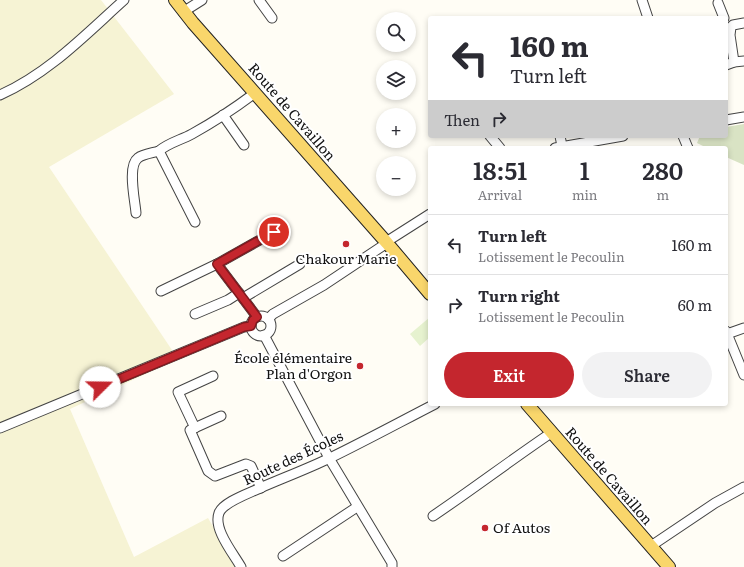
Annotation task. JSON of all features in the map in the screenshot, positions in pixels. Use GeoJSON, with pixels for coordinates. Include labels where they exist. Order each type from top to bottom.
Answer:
{"type":"FeatureCollection","features":[{"type":"Feature","properties":{"kind":"main road","name":"Route de Cavaillon"},"geometry":{"type":"LineString","coordinates":[[175,0],[183,12],[428,292]]}},
{"type":"Feature","properties":{"kind":"main road","name":"Route de Cavaillon"},"geometry":{"type":"LineString","coordinates":[[386,242],[403,254],[428,283]]}},
{"type":"Feature","properties":{"kind":"main road","name":"Route de Cavaillon"},"geometry":{"type":"LineString","coordinates":[[529,406],[669,567]]}},
{"type":"Feature","properties":{"kind":"street"},"geometry":{"type":"LineString","coordinates":[[0,94],[32,78],[57,61],[124,0]]}},
{"type":"Feature","properties":{"kind":"street"},"geometry":{"type":"LineString","coordinates":[[183,12],[202,0]]}},
{"type":"Feature","properties":{"kind":"street"},"geometry":{"type":"LineString","coordinates":[[259,0],[272,18]]}},
{"type":"Feature","properties":{"kind":"street"},"geometry":{"type":"LineString","coordinates":[[642,0],[647,16]]}},
{"type":"Feature","properties":{"kind":"street"},"geometry":{"type":"LineString","coordinates":[[718,3],[723,16]]}},
{"type":"Feature","properties":{"kind":"street"},"geometry":{"type":"LineString","coordinates":[[744,23],[728,26],[730,63],[744,61]]}},
{"type":"Feature","properties":{"kind":"street"},"geometry":{"type":"LineString","coordinates":[[136,213],[132,174],[133,164],[138,158],[159,151],[163,147],[191,135],[255,93]]}},
{"type":"Feature","properties":{"kind":"street"},"geometry":{"type":"LineString","coordinates":[[223,115],[244,145]]}},
{"type":"Feature","properties":{"kind":"street"},"geometry":{"type":"LineString","coordinates":[[728,120],[744,117]]}},
{"type":"Feature","properties":{"kind":"street"},"geometry":{"type":"LineString","coordinates":[[492,138],[498,146]]}},
{"type":"Feature","properties":{"kind":"street"},"geometry":{"type":"LineString","coordinates":[[564,146],[611,138]]}},
{"type":"Feature","properties":{"kind":"street"},"geometry":{"type":"LineString","coordinates":[[159,151],[195,222]]}},
{"type":"Feature","properties":{"kind":"street"},"geometry":{"type":"LineString","coordinates":[[268,319],[273,314],[330,282],[386,242],[428,215]]}},
{"type":"Feature","properties":{"kind":"street"},"geometry":{"type":"LineString","coordinates":[[161,291],[217,264],[274,232]]}},
{"type":"Feature","properties":{"kind":"street"},"geometry":{"type":"LineString","coordinates":[[217,264],[257,317]]}},
{"type":"Feature","properties":{"kind":"street"},"geometry":{"type":"LineString","coordinates":[[195,314],[241,296],[300,264]]}},
{"type":"Feature","properties":{"kind":"street"},"geometry":{"type":"LineString","coordinates":[[263,316],[268,319],[270,323],[270,331],[264,336],[254,333],[251,326],[253,320],[257,317],[263,316]]}},
{"type":"Feature","properties":{"kind":"street"},"geometry":{"type":"LineString","coordinates":[[0,428],[244,327],[251,326]]}},
{"type":"Feature","properties":{"kind":"street"},"geometry":{"type":"LineString","coordinates":[[728,333],[744,328]]}},
{"type":"Feature","properties":{"kind":"street"},"geometry":{"type":"LineString","coordinates":[[728,335],[744,375]]}},
{"type":"Feature","properties":{"kind":"street"},"geometry":{"type":"LineString","coordinates":[[264,336],[329,458],[392,564],[392,567]]}},
{"type":"Feature","properties":{"kind":"street"},"geometry":{"type":"LineString","coordinates":[[195,428],[178,392],[213,376]]}},
{"type":"Feature","properties":{"kind":"street","name":"Route des Écoles"},"geometry":{"type":"LineString","coordinates":[[241,567],[221,533],[217,522],[222,508],[261,488],[329,458],[431,406]]}},
{"type":"Feature","properties":{"kind":"street"},"geometry":{"type":"LineString","coordinates":[[221,416],[190,430],[208,471],[215,476],[246,464],[251,466],[261,488]]}},
{"type":"Feature","properties":{"kind":"street"},"geometry":{"type":"LineString","coordinates":[[433,516],[551,433]]}},
{"type":"Feature","properties":{"kind":"street"},"geometry":{"type":"LineString","coordinates":[[650,546],[715,503],[744,488]]}},
{"type":"Feature","properties":{"kind":"street"},"geometry":{"type":"LineString","coordinates":[[283,556],[357,507]]}},
{"type":"Feature","properties":{"kind":"shaded area"},"geometry":{"type":"Polygon","coordinates":[[[0,0],[101,0],[174,94],[49,167],[178,359],[70,409],[134,557],[208,518],[237,567],[0,567],[0,0]]]}},
{"type":"Feature","properties":{"kind":"green space"},"geometry":{"type":"Polygon","coordinates":[[[744,124],[744,165],[728,158],[728,146],[703,146],[697,143],[699,138],[728,138],[728,127],[744,124]]]}},
{"type":"Feature","properties":{"kind":"green space"},"geometry":{"type":"Polygon","coordinates":[[[428,319],[428,339],[420,346],[410,334],[428,319]]]}},
{"type":"Feature","properties":{"kind":"place","name":"Chakour Marie"},"geometry":{"type":"Point","coordinates":[346,244]}},
{"type":"Feature","properties":{"kind":"place","name":"École élémentaire Plan d'Orgon"},"geometry":{"type":"Point","coordinates":[360,366]}},
{"type":"Feature","properties":{"kind":"place","name":"Of Autos"},"geometry":{"type":"Point","coordinates":[485,528]}},
{"type":"Feature","properties":{"kind":"route"},"geometry":{"type":"LineString","coordinates":[[100,387],[244,327],[251,326],[251,323],[255,317],[257,317],[217,264],[274,232]]}}]}
